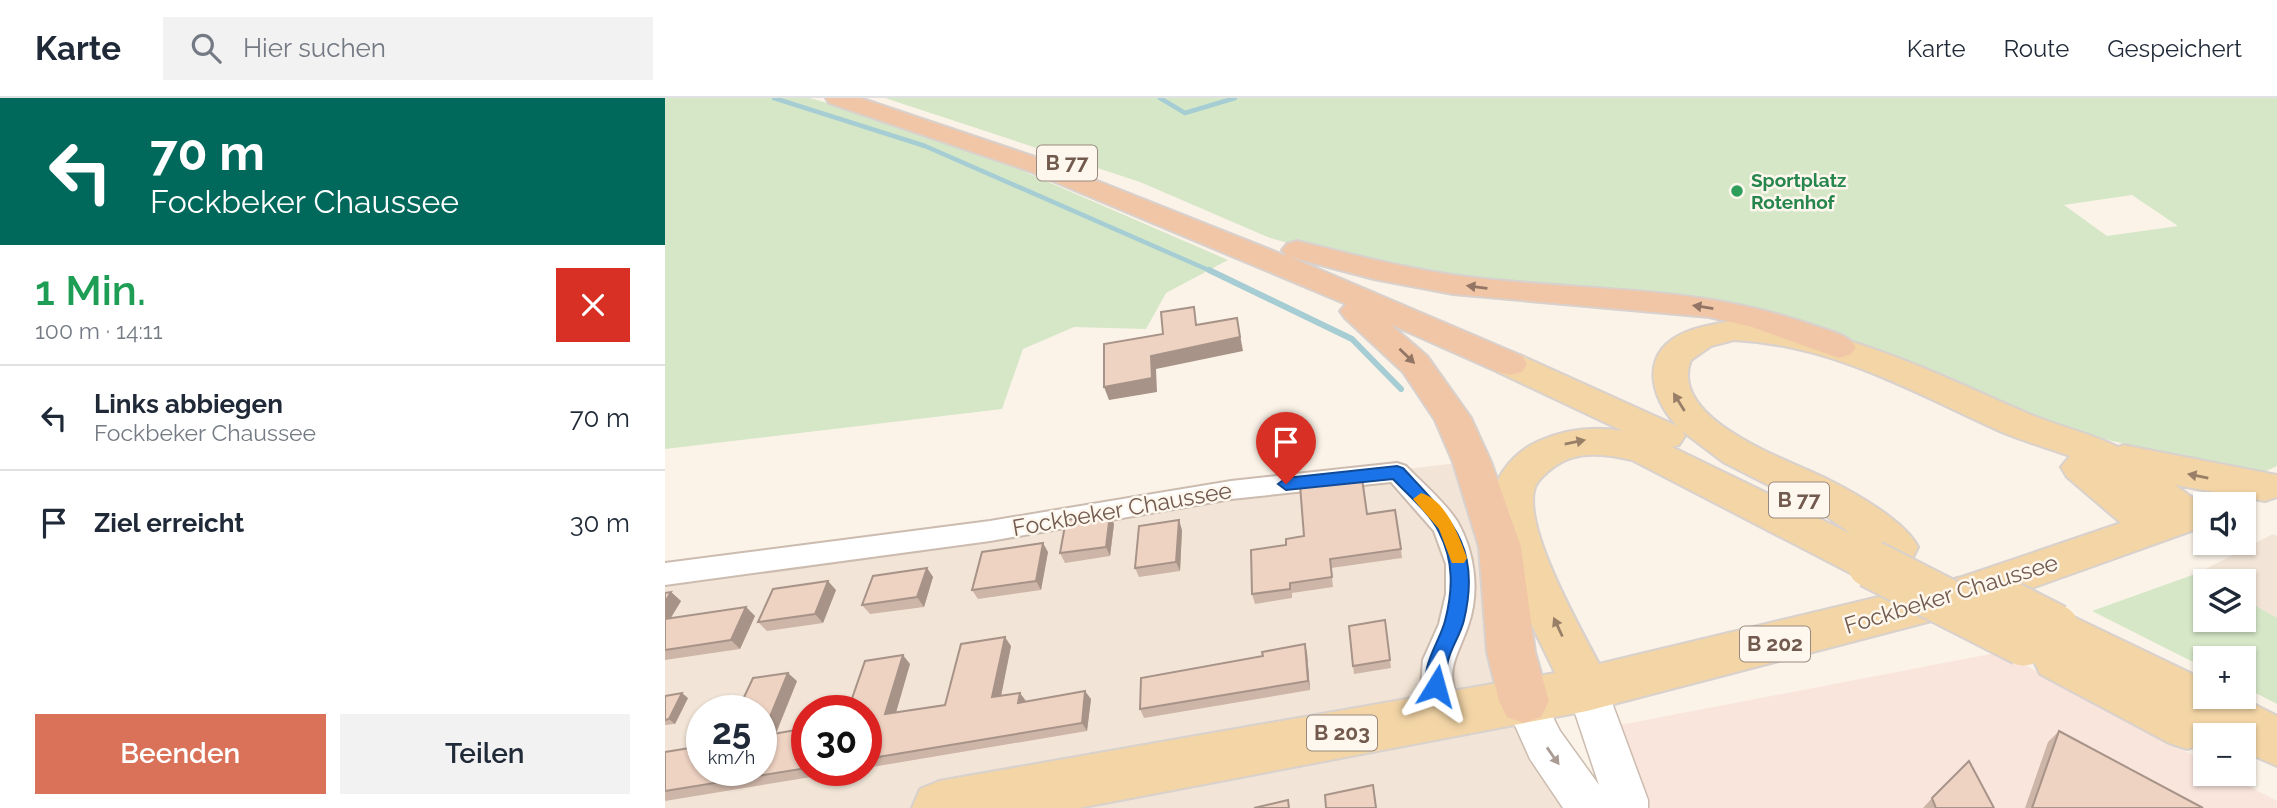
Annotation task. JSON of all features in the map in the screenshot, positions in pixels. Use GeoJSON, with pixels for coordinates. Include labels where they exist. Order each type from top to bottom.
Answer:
{"type":"FeatureCollection","features":[{"type":"Feature","properties":{"kind":"highway","name":"B 77"},"geometry":{"type":"LineString","coordinates":[[837,98],[1038,166],[1252,246]]}},
{"type":"Feature","properties":{"kind":"highway","name":"B 77"},"geometry":{"type":"LineString","coordinates":[[872,98],[939,118],[1062,161],[1252,246],[1294,270],[1510,364]]}},
{"type":"Feature","properties":{"kind":"highway"},"geometry":{"type":"LineString","coordinates":[[1252,246],[1394,276],[1509,291],[1624,298],[1725,311],[1787,326],[1839,347]]}},
{"type":"Feature","properties":{"kind":"highway"},"geometry":{"type":"LineString","coordinates":[[1252,246],[1356,311],[1415,363],[1453,418],[1472,462],[1500,547],[1511,652],[1524,701]]}},
{"type":"Feature","properties":{"kind":"main road"},"geometry":{"type":"LineString","coordinates":[[1891,554],[1833,501],[1722,443],[1701,428],[1686,414],[1674,395],[1669,380],[1675,356],[1684,347],[1710,334],[1753,330],[1839,347],[2036,432],[2192,514]]}},
{"type":"Feature","properties":{"kind":"main road","name":"B 77"},"geometry":{"type":"LineString","coordinates":[[1510,364],[1701,452],[1891,554]]}},
{"type":"Feature","properties":{"kind":"main road"},"geometry":{"type":"LineString","coordinates":[[2036,432],[2091,450],[2175,471],[2271,484]]}},
{"type":"Feature","properties":{"kind":"main road"},"geometry":{"type":"LineString","coordinates":[[1587,689],[1517,531],[1513,499],[1518,481],[1533,460],[1563,445],[1590,440],[1614,441],[1645,450],[1891,554],[2039,635],[2193,727]]}},
{"type":"Feature","properties":{"kind":"main road"},"geometry":{"type":"LineString","coordinates":[[2091,450],[2192,514]]}},
{"type":"Feature","properties":{"kind":"main road","name":"Fockbeker Chaussee"},"geometry":{"type":"LineString","coordinates":[[939,808],[1587,689],[1962,595],[2271,484]]}},
{"type":"Feature","properties":{"kind":"main road"},"geometry":{"type":"LineString","coordinates":[[2039,635],[2277,742]]}},
{"type":"Feature","properties":{"kind":"main road"},"geometry":{"type":"LineString","coordinates":[[2256,759],[2277,769]]}},
{"type":"Feature","properties":{"kind":"street","name":"Fockbeker Chaussee"},"geometry":{"type":"LineString","coordinates":[[665,575],[990,531],[1231,490],[1397,472],[1446,526],[1460,564],[1460,594],[1454,624],[1438,660],[1436,686],[1445,713]]}},
{"type":"Feature","properties":{"kind":"street"},"geometry":{"type":"LineString","coordinates":[[1587,689],[1626,800],[1626,808]]}},
{"type":"Feature","properties":{"kind":"street"},"geometry":{"type":"LineString","coordinates":[[1524,701],[1545,745],[1589,808]]}},
{"type":"Feature","properties":{"kind":"shaded area"},"geometry":{"type":"Polygon","coordinates":[[[1457,463],[1494,616],[1571,808],[665,808],[665,575],[1231,490],[1457,463]]]}},
{"type":"Feature","properties":{"kind":"shaded area"},"geometry":{"type":"Polygon","coordinates":[[[2273,534],[2277,536],[2277,618],[2256,606],[2256,569],[2206,569],[2233,555],[2256,555],[2256,543],[2273,534]]]}},
{"type":"Feature","properties":{"kind":"shaded area"},"geometry":{"type":"Polygon","coordinates":[[[2001,652],[2193,756],[2193,786],[2248,786],[2277,801],[2277,808],[1647,808],[1599,729],[2001,652]]]}},
{"type":"Feature","properties":{"kind":"green space"},"geometry":{"type":"Polygon","coordinates":[[[665,98],[810,98],[872,116],[1023,171],[1228,260],[1166,293],[1146,329],[1074,327],[1023,349],[1002,409],[665,449],[665,98]]]}},
{"type":"Feature","properties":{"kind":"green space"},"geometry":{"type":"Polygon","coordinates":[[[885,98],[2277,98],[2277,466],[2260,474],[2072,432],[1801,326],[1479,283],[1366,264],[1270,238],[1140,182],[885,98]],[[2132,195],[2064,205],[2107,236],[2178,226],[2132,195]]]}},
{"type":"Feature","properties":{"kind":"green space"},"geometry":{"type":"Polygon","coordinates":[[[2193,575],[2193,632],[2256,632],[2256,606],[2277,618],[2277,704],[2256,693],[2256,646],[2193,646],[2193,662],[2092,611],[2193,575]]]}},
{"type":"Feature","properties":{"kind":"building"},"geometry":{"type":"Polygon","coordinates":[[[1194,307],[1196,325],[1237,318],[1240,337],[1151,356],[1152,378],[1104,387],[1104,344],[1163,334],[1161,312],[1194,307]]]}},
{"type":"Feature","properties":{"kind":"building"},"geometry":{"type":"Polygon","coordinates":[[[1362,478],[1367,514],[1395,510],[1401,549],[1330,559],[1332,577],[1290,583],[1290,589],[1252,594],[1251,550],[1286,545],[1286,539],[1304,536],[1300,485],[1362,478]]]}},
{"type":"Feature","properties":{"kind":"building"},"geometry":{"type":"Polygon","coordinates":[[[1110,514],[1106,547],[1060,553],[1066,520],[1110,514]]]}},
{"type":"Feature","properties":{"kind":"building"},"geometry":{"type":"Polygon","coordinates":[[[1179,520],[1176,562],[1135,568],[1139,526],[1179,520]]]}},
{"type":"Feature","properties":{"kind":"building"},"geometry":{"type":"Polygon","coordinates":[[[1043,543],[1036,581],[972,590],[982,552],[1043,543]]]}},
{"type":"Feature","properties":{"kind":"building"},"geometry":{"type":"Polygon","coordinates":[[[927,568],[917,597],[862,605],[873,576],[927,568]]]}},
{"type":"Feature","properties":{"kind":"building"},"geometry":{"type":"Polygon","coordinates":[[[828,581],[815,614],[758,622],[773,589],[828,581]]]}},
{"type":"Feature","properties":{"kind":"building"},"geometry":{"type":"Polygon","coordinates":[[[746,607],[731,640],[665,650],[665,619],[746,607]]]}},
{"type":"Feature","properties":{"kind":"building"},"geometry":{"type":"Polygon","coordinates":[[[1385,620],[1390,660],[1353,666],[1349,626],[1385,620]]]}},
{"type":"Feature","properties":{"kind":"building"},"geometry":{"type":"Polygon","coordinates":[[[1005,637],[992,697],[1020,693],[1018,703],[1085,691],[1082,723],[882,756],[882,695],[853,695],[865,661],[903,655],[885,714],[945,705],[961,644],[1005,637]]]}},
{"type":"Feature","properties":{"kind":"building"},"geometry":{"type":"Polygon","coordinates":[[[1305,644],[1308,681],[1140,709],[1141,678],[1263,656],[1262,652],[1305,644]]]}},
{"type":"Feature","properties":{"kind":"building"},"geometry":{"type":"Polygon","coordinates":[[[788,673],[777,700],[777,695],[745,695],[753,678],[788,673]]]}},
{"type":"Feature","properties":{"kind":"building"},"geometry":{"type":"Polygon","coordinates":[[[682,693],[669,719],[665,720],[665,696],[682,693]]]}},
{"type":"Feature","properties":{"kind":"building"},"geometry":{"type":"Polygon","coordinates":[[[791,731],[791,771],[777,773],[777,733],[791,731]]]}},
{"type":"Feature","properties":{"kind":"building"},"geometry":{"type":"Polygon","coordinates":[[[2059,731],[2203,808],[2032,808],[2059,731]]]}},
{"type":"Feature","properties":{"kind":"building"},"geometry":{"type":"Polygon","coordinates":[[[686,749],[686,786],[696,786],[665,791],[665,752],[686,749]]]}},
{"type":"Feature","properties":{"kind":"building"},"geometry":{"type":"Polygon","coordinates":[[[1969,761],[1994,808],[1936,808],[1932,798],[1969,761]]]}},
{"type":"Feature","properties":{"kind":"building"},"geometry":{"type":"Polygon","coordinates":[[[1373,785],[1376,808],[1326,808],[1325,795],[1373,785]]]}},
{"type":"Feature","properties":{"kind":"building"},"geometry":{"type":"Polygon","coordinates":[[[1288,800],[1289,808],[1254,808],[1288,800]]]}},
{"type":"Feature","properties":{"kind":"waterway"},"geometry":{"type":"LineString","coordinates":[[774,98],[925,146],[1213,272]]}},
{"type":"Feature","properties":{"kind":"waterway"},"geometry":{"type":"LineString","coordinates":[[1160,98],[1185,113],[1235,98]]}},
{"type":"Feature","properties":{"kind":"waterway"},"geometry":{"type":"LineString","coordinates":[[1209,270],[1352,339],[1401,389]]}},
{"type":"Feature","properties":{"kind":"slow traffic"},"geometry":{"type":"LineString","coordinates":[[1421,499],[1446,526],[1458,558]]}},
{"type":"Feature","properties":{"kind":"place","name":"Sportplatz Rotenhof"},"geometry":{"type":"Point","coordinates":[1737,191]}},
{"type":"Feature","properties":{"kind":"route"},"geometry":{"type":"LineString","coordinates":[[1286,484],[1397,472],[1446,526],[1460,564],[1460,594],[1454,624],[1438,660],[1436,686]]}}]}
